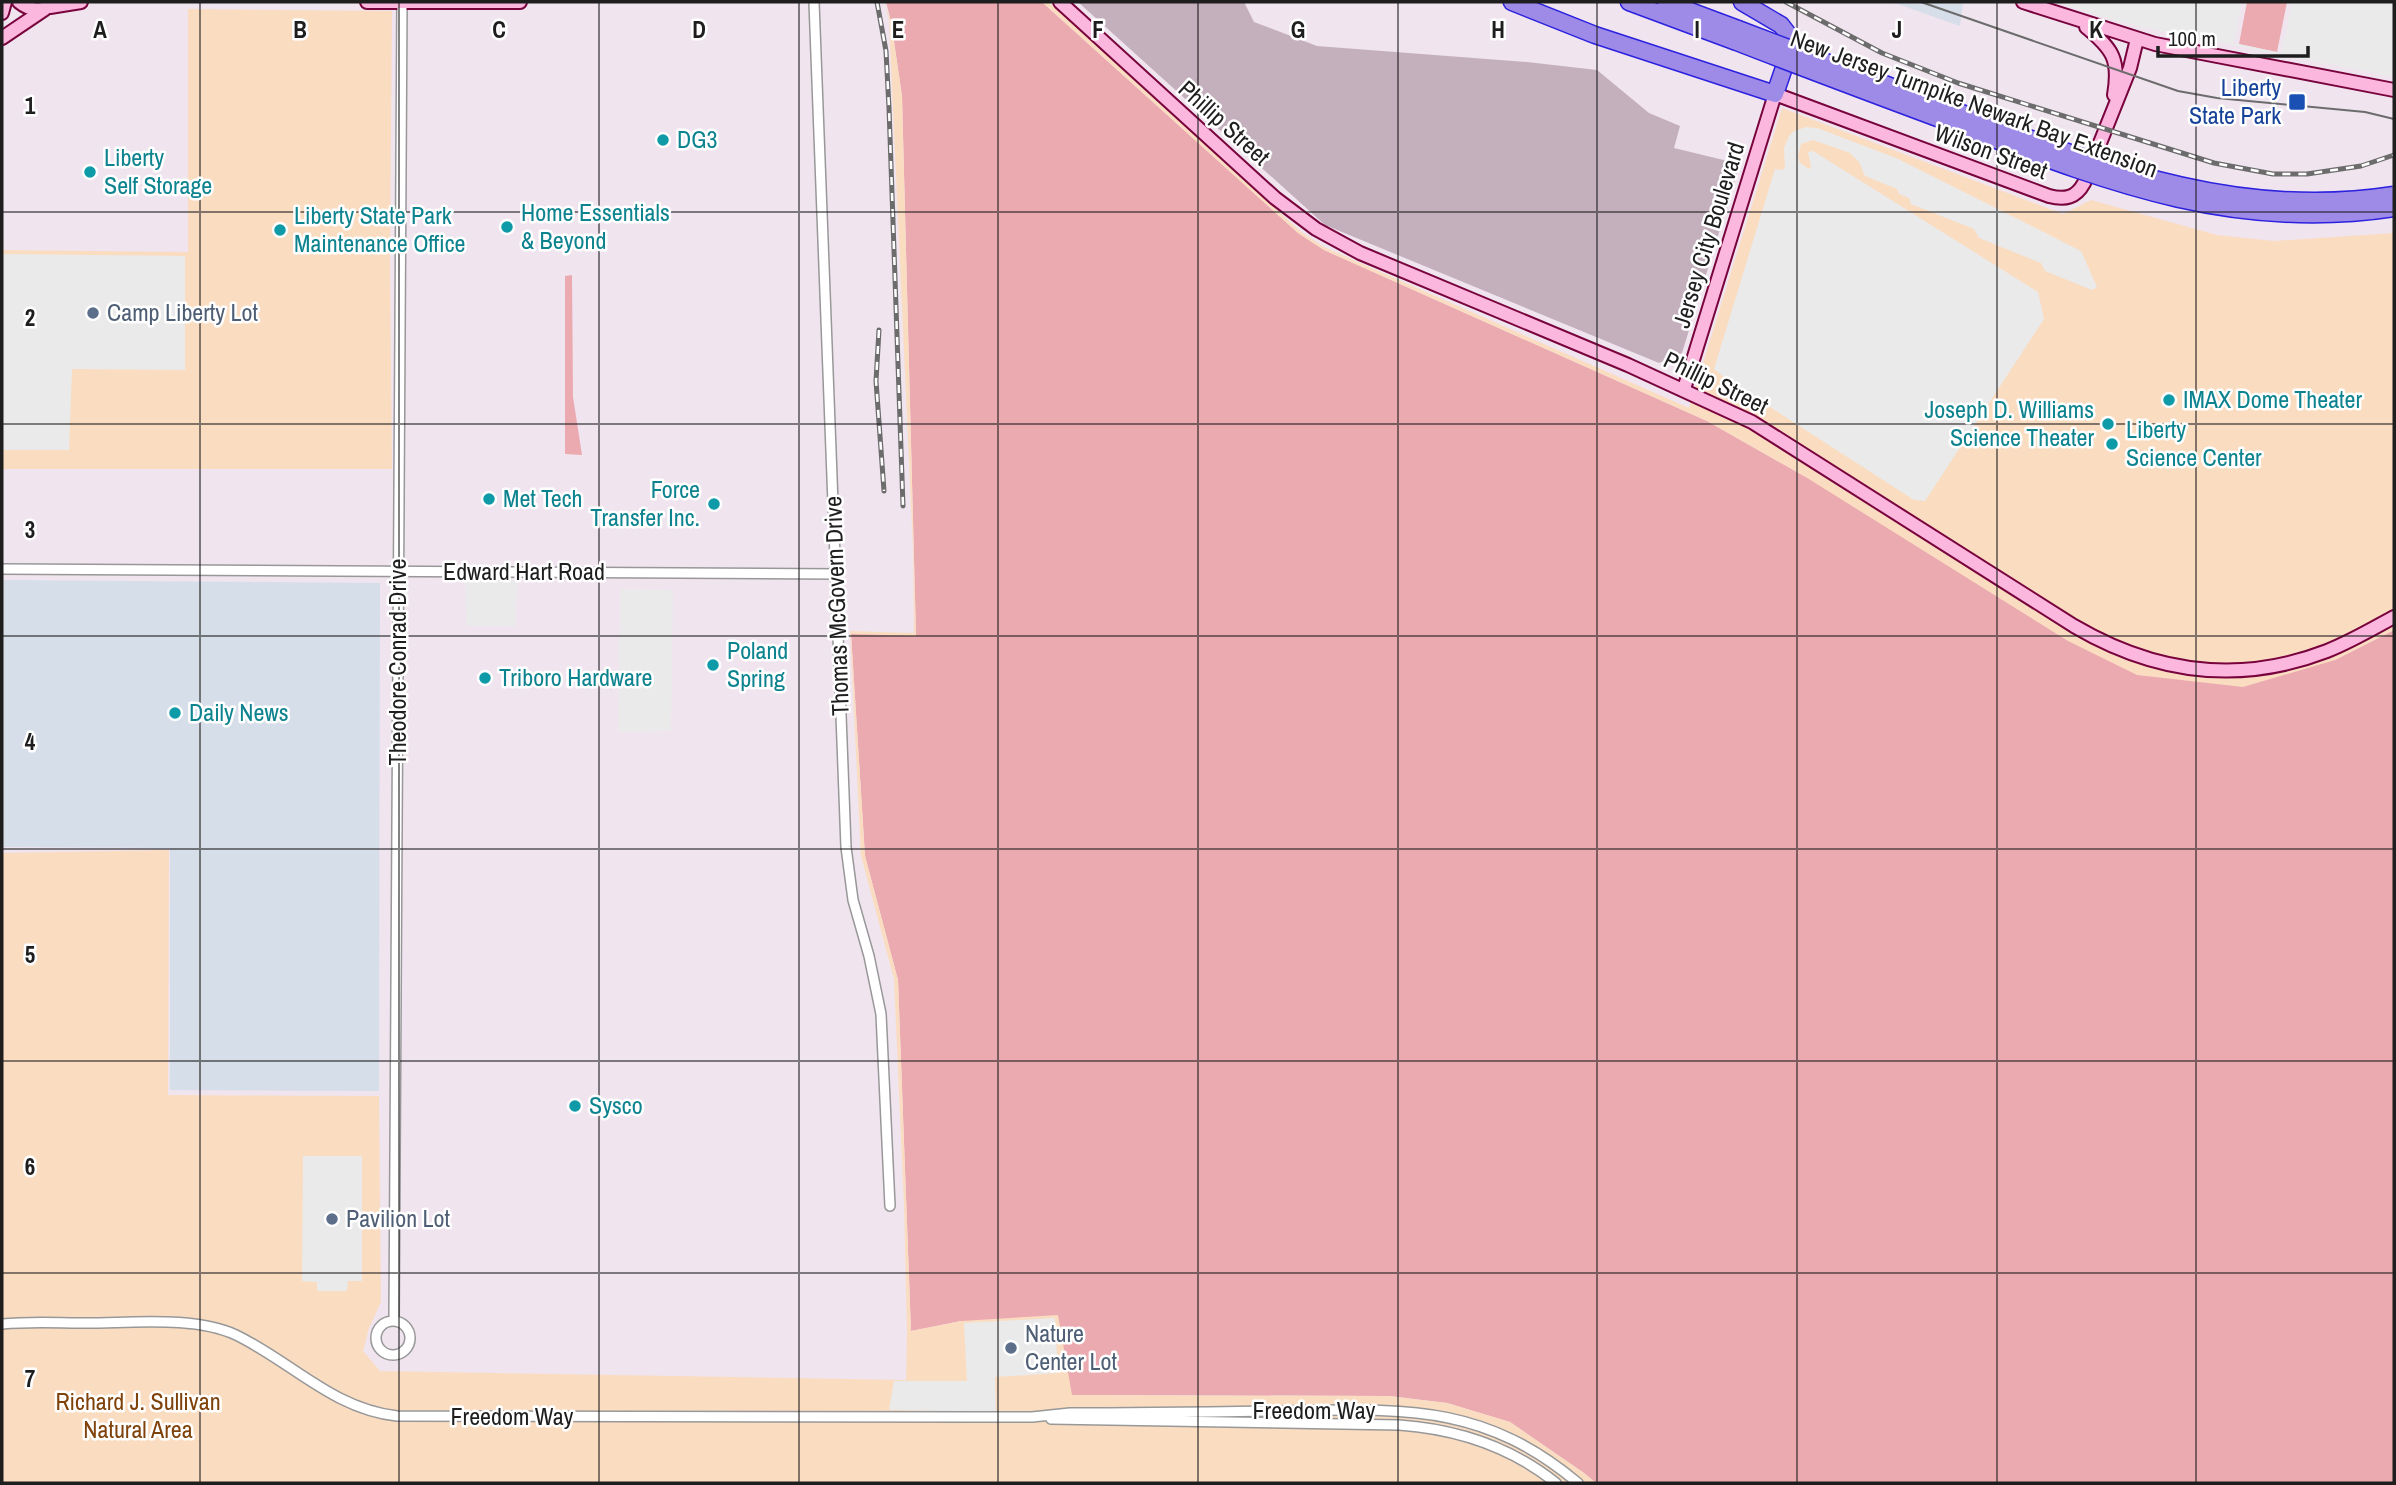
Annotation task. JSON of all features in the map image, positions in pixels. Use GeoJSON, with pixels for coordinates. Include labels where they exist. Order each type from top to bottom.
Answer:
{"type":"FeatureCollection","features":[{"type":"Feature","properties":{"kind":"highway"},"geometry":{"type":"LineString","coordinates":[[1512,2],[1595,35],[1775,94],[1790,50],[1791,38],[1781,25],[1742,2]]}},
{"type":"Feature","properties":{"kind":"highway","name":"New Jersey Turnpike Newark Bay Extension"},"geometry":{"type":"LineString","coordinates":[[1629,2],[1736,35],[2151,180],[2219,194],[2279,201],[2341,201],[2394,195]]}},
{"type":"Feature","properties":{"kind":"highway","name":"New Jersey Turnpike Newark Bay Extension"},"geometry":{"type":"LineString","coordinates":[[1666,2],[1736,35],[2071,168],[2159,196],[2204,205],[2272,213],[2341,214],[2394,208]]}},
{"type":"Feature","properties":{"kind":"street"},"geometry":{"type":"LineString","coordinates":[[2,13],[5,2]]}},
{"type":"Feature","properties":{"kind":"street"},"geometry":{"type":"LineString","coordinates":[[19,2],[34,9],[81,2]]}},
{"type":"Feature","properties":{"kind":"street"},"geometry":{"type":"LineString","coordinates":[[367,2],[520,2]]}},
{"type":"Feature","properties":{"kind":"street","name":"Theodore Conrad Drive"},"geometry":{"type":"LineString","coordinates":[[394,1321],[402,2]]}},
{"type":"Feature","properties":{"kind":"street","name":"Thomas McGovern Drive"},"geometry":{"type":"LineString","coordinates":[[814,2],[846,847],[853,900],[872,966],[881,1014],[890,1206]]}},
{"type":"Feature","properties":{"kind":"street","name":"Phillip Street"},"geometry":{"type":"LineString","coordinates":[[1060,2],[1275,198],[1316,229],[1360,253],[1684,389],[1752,422],[2074,626],[2112,647],[2166,665],[2208,671],[2233,671],[2277,666],[2330,650],[2394,617]]}},
{"type":"Feature","properties":{"kind":"street"},"geometry":{"type":"LineString","coordinates":[[2023,2],[2137,39],[2394,90]]}},
{"type":"Feature","properties":{"kind":"street"},"geometry":{"type":"LineString","coordinates":[[2,38],[50,6]]}},
{"type":"Feature","properties":{"kind":"street"},"geometry":{"type":"LineString","coordinates":[[2078,21],[2106,43],[2115,58],[2116,78],[2111,114]]}},
{"type":"Feature","properties":{"kind":"street","name":"Wilson Street"},"geometry":{"type":"LineString","coordinates":[[1775,94],[2060,198],[2074,195],[2081,189],[2133,59],[2137,39]]}},
{"type":"Feature","properties":{"kind":"street","name":"Jersey City Boulevard"},"geometry":{"type":"LineString","coordinates":[[1684,389],[1775,94]]}},
{"type":"Feature","properties":{"kind":"street","name":"Edward Hart Road"},"geometry":{"type":"LineString","coordinates":[[2,569],[837,574]]}},
{"type":"Feature","properties":{"kind":"street","name":"Freedom Way"},"geometry":{"type":"LineString","coordinates":[[2,1323],[172,1323],[220,1330],[243,1339],[337,1398],[365,1410],[397,1416],[1032,1417],[1098,1413],[1386,1410],[1427,1413],[1467,1422],[1514,1439],[1543,1456],[1578,1483]]}},
{"type":"Feature","properties":{"kind":"street","name":"Freedom Way"},"geometry":{"type":"LineString","coordinates":[[1032,1417],[1071,1421],[1427,1427],[1503,1450],[1556,1483]]}},
{"type":"Feature","properties":{"kind":"shaded area"},"geometry":{"type":"Polygon","coordinates":[[[886,2],[1042,2],[1298,233],[1324,250],[1707,421],[1804,476],[2335,660],[2394,630],[2394,1483],[1596,1483],[1510,1422],[1447,1403],[1389,1396],[1072,1395],[961,1321],[911,1331],[898,980],[865,856],[851,633],[916,635],[902,96],[886,2]]]}},
{"type":"Feature","properties":{"kind":"shaded area"},"geometry":{"type":"Polygon","coordinates":[[[1078,2],[1244,2],[1254,22],[1317,46],[1597,70],[1649,113],[1680,126],[1674,148],[1740,164],[1682,353],[1659,363],[1325,225],[1078,2]]]}},
{"type":"Feature","properties":{"kind":"shaded area"},"geometry":{"type":"Polygon","coordinates":[[[1892,2],[1958,2],[1963,4],[1960,26],[1892,2]]]}},
{"type":"Feature","properties":{"kind":"shaded area"},"geometry":{"type":"Polygon","coordinates":[[[2058,2],[2242,2],[2234,43],[2281,53],[2292,2],[2394,2],[2394,77],[2160,31],[2109,19],[2058,2]]]}},
{"type":"Feature","properties":{"kind":"shaded area"},"geometry":{"type":"Polygon","coordinates":[[[2247,2],[2287,2],[2277,52],[2239,44],[2247,2]]]}},
{"type":"Feature","properties":{"kind":"shaded area"},"geometry":{"type":"Polygon","coordinates":[[[1806,127],[1817,128],[1896,158],[2081,251],[2097,287],[2092,290],[2045,271],[2041,263],[1979,238],[1974,229],[1911,204],[1909,198],[1899,194],[1897,189],[1865,176],[1859,162],[1850,153],[1813,140],[1801,144],[1798,157],[1800,163],[1809,169],[1811,167],[1808,152],[1813,151],[2038,292],[2044,319],[1925,501],[1914,500],[1714,369],[1775,169],[1785,168],[1784,148],[1789,136],[1806,127]]]}},
{"type":"Feature","properties":{"kind":"shaded area","name":"Camp Liberty Lot"},"geometry":{"type":"Polygon","coordinates":[[[2,254],[185,256],[185,370],[72,369],[69,450],[2,450],[2,254]]]}},
{"type":"Feature","properties":{"kind":"shaded area"},"geometry":{"type":"Polygon","coordinates":[[[572,275],[573,397],[582,455],[565,454],[565,276],[572,275]]]}},
{"type":"Feature","properties":{"kind":"shaded area"},"geometry":{"type":"Polygon","coordinates":[[[2,580],[380,583],[379,1091],[170,1090],[170,848],[2,847],[2,580]]]}},
{"type":"Feature","properties":{"kind":"shaded area"},"geometry":{"type":"Polygon","coordinates":[[[465,580],[517,580],[516,626],[466,626],[465,580]]]}},
{"type":"Feature","properties":{"kind":"shaded area"},"geometry":{"type":"Polygon","coordinates":[[[620,589],[673,590],[671,731],[618,732],[620,589]]]}},
{"type":"Feature","properties":{"kind":"shaded area","name":"Pavilion Lot"},"geometry":{"type":"Polygon","coordinates":[[[303,1156],[362,1156],[362,1281],[348,1281],[347,1291],[317,1291],[317,1282],[302,1281],[303,1156]]]}},
{"type":"Feature","properties":{"kind":"shaded area","name":"Nature Center Lot"},"geometry":{"type":"Polygon","coordinates":[[[1055,1318],[1058,1373],[995,1377],[996,1412],[889,1410],[894,1381],[967,1381],[964,1323],[1055,1318]]]}},
{"type":"Feature","properties":{"kind":"green space","name":"Richard J. Sullivan Natural Area"},"geometry":{"type":"Polygon","coordinates":[[[884,2],[891,21],[902,96],[916,636],[851,634],[865,856],[898,980],[911,1331],[961,1321],[1058,1315],[1072,1395],[1389,1396],[1447,1403],[1510,1422],[1596,1483],[2,1483],[2,853],[169,850],[168,1095],[379,1096],[381,1302],[369,1328],[363,1351],[380,1371],[906,1380],[904,1206],[894,979],[861,856],[850,631],[914,633],[913,550],[889,20],[884,2]]]}},
{"type":"Feature","properties":{"kind":"green space"},"geometry":{"type":"Polygon","coordinates":[[[1042,2],[1049,2],[1300,231],[1324,247],[1689,408],[1782,108],[2063,214],[2091,200],[2217,235],[2274,241],[2394,233],[2394,630],[2335,660],[2243,687],[2137,675],[2068,641],[1804,476],[1707,421],[1324,250],[1298,233],[1042,2]]]}},
{"type":"Feature","properties":{"kind":"green space"},"geometry":{"type":"Polygon","coordinates":[[[188,9],[392,11],[392,469],[2,469],[2,250],[188,252],[188,9]]]}},
{"type":"Feature","properties":{"kind":"tram line"},"geometry":{"type":"LineString","coordinates":[[1921,2],[2178,91],[2217,98],[2365,112],[2394,119]]}},
{"type":"Feature","properties":{"kind":"railway"},"geometry":{"type":"LineString","coordinates":[[877,2],[886,51],[889,108],[903,506]]}},
{"type":"Feature","properties":{"kind":"railway"},"geometry":{"type":"LineString","coordinates":[[1786,2],[1882,53],[1958,83],[2214,163],[2273,174],[2307,174],[2361,166],[2394,155]]}},
{"type":"Feature","properties":{"kind":"railway"},"geometry":{"type":"LineString","coordinates":[[879,330],[876,381],[884,491]]}},
{"type":"Feature","properties":{"kind":"place","name":"Liberty State Park"},"geometry":{"type":"Point","coordinates":[2297,102]}},
{"type":"Feature","properties":{"kind":"place","name":"DG3"},"geometry":{"type":"Point","coordinates":[663,140]}},
{"type":"Feature","properties":{"kind":"place","name":"Liberty Self Storage"},"geometry":{"type":"Point","coordinates":[90,172]}},
{"type":"Feature","properties":{"kind":"place","name":"Home Essentials & Beyond"},"geometry":{"type":"Point","coordinates":[507,227]}},
{"type":"Feature","properties":{"kind":"place","name":"Liberty State Park Maintenance Office"},"geometry":{"type":"Point","coordinates":[280,230]}},
{"type":"Feature","properties":{"kind":"place","name":"Camp Liberty Lot"},"geometry":{"type":"Point","coordinates":[93,313]}},
{"type":"Feature","properties":{"kind":"place","name":"IMAX Dome Theater"},"geometry":{"type":"Point","coordinates":[2169,400]}},
{"type":"Feature","properties":{"kind":"place","name":"Joseph D. Williams Science Theater"},"geometry":{"type":"Point","coordinates":[2108,424]}},
{"type":"Feature","properties":{"kind":"place","name":"Liberty Science Center"},"geometry":{"type":"Point","coordinates":[2112,444]}},
{"type":"Feature","properties":{"kind":"place","name":"Met Tech"},"geometry":{"type":"Point","coordinates":[489,499]}},
{"type":"Feature","properties":{"kind":"place","name":"Force Transfer Inc."},"geometry":{"type":"Point","coordinates":[714,504]}},
{"type":"Feature","properties":{"kind":"place","name":"Poland Spring"},"geometry":{"type":"Point","coordinates":[713,665]}},
{"type":"Feature","properties":{"kind":"place","name":"Triboro Hardware"},"geometry":{"type":"Point","coordinates":[485,678]}},
{"type":"Feature","properties":{"kind":"place","name":"Daily News"},"geometry":{"type":"Point","coordinates":[175,713]}},
{"type":"Feature","properties":{"kind":"place","name":"Sysco"},"geometry":{"type":"Point","coordinates":[575,1106]}},
{"type":"Feature","properties":{"kind":"place","name":"Pavilion Lot"},"geometry":{"type":"Point","coordinates":[332,1219]}},
{"type":"Feature","properties":{"kind":"place","name":"Nature Center Lot"},"geometry":{"type":"Point","coordinates":[1011,1348]}}]}
